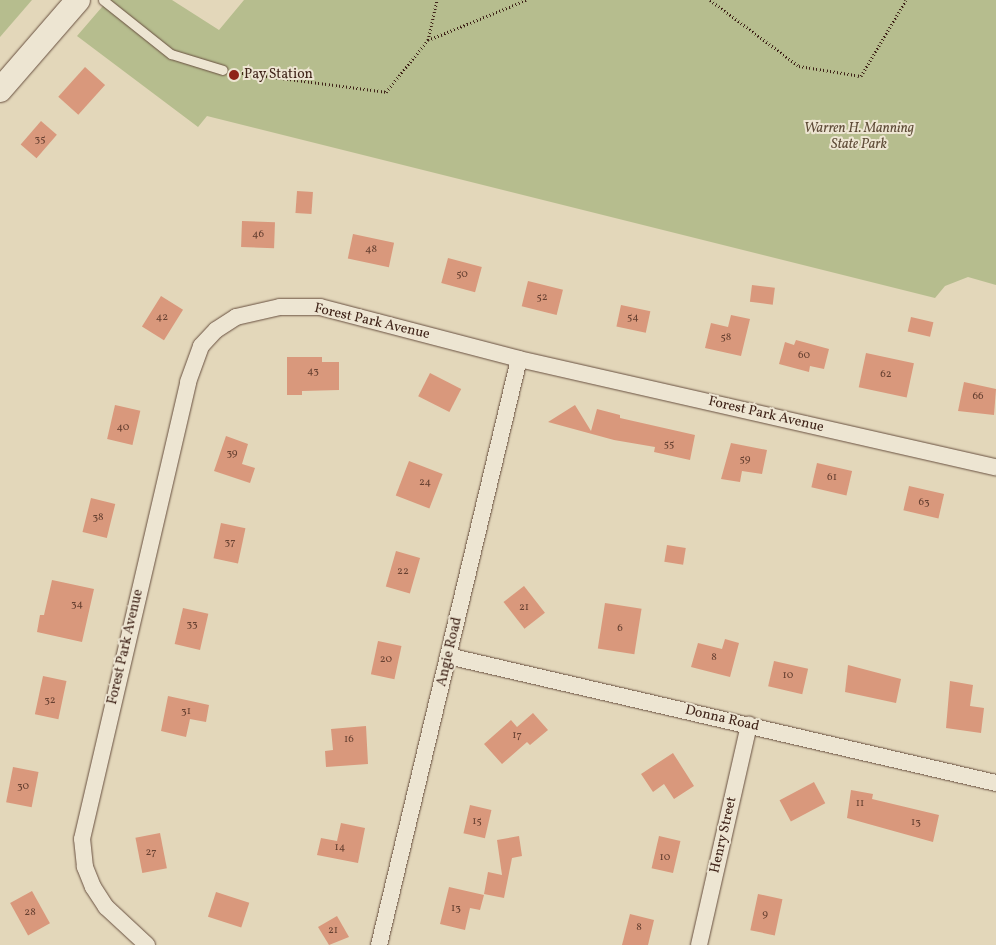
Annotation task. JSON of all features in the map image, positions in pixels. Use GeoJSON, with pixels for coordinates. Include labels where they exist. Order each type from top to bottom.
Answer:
{"type":"FeatureCollection","features":[{"type":"Feature","properties":{"kind":"main road"},"geometry":{"type":"LineString","coordinates":[[0,90],[78,0]]}},
{"type":"Feature","properties":{"kind":"street","name":"Forest Park Avenue"},"geometry":{"type":"LineString","coordinates":[[147,945],[106,907],[93,887],[85,867],[82,839],[188,382],[201,346],[216,330],[236,317],[280,307],[320,307],[519,359],[996,467]]}},
{"type":"Feature","properties":{"kind":"street","name":"Angie Road"},"geometry":{"type":"LineString","coordinates":[[379,945],[519,359]]}},
{"type":"Feature","properties":{"kind":"street","name":"Donna Road"},"geometry":{"type":"LineString","coordinates":[[448,656],[996,783]]}},
{"type":"Feature","properties":{"kind":"street","name":"Henry Street"},"geometry":{"type":"LineString","coordinates":[[700,945],[749,726]]}},
{"type":"Feature","properties":{"kind":"lane"},"geometry":{"type":"LineString","coordinates":[[103,0],[171,54],[223,70]]}},
{"type":"Feature","properties":{"kind":"path"},"geometry":{"type":"LineString","coordinates":[[223,70],[386,92],[428,40],[437,0]]}},
{"type":"Feature","properties":{"kind":"path"},"geometry":{"type":"LineString","coordinates":[[428,40],[526,0]]}},
{"type":"Feature","properties":{"kind":"path"},"geometry":{"type":"LineString","coordinates":[[710,0],[799,66],[861,76],[906,0]]}},
{"type":"Feature","properties":{"kind":"green space"},"geometry":{"type":"Polygon","coordinates":[[[0,0],[32,0],[0,37],[0,0]]]}},
{"type":"Feature","properties":{"kind":"green space","name":"Warren H. Manning State Park"},"geometry":{"type":"Polygon","coordinates":[[[108,0],[172,0],[219,30],[244,0],[996,0],[996,285],[968,277],[945,286],[935,298],[207,116],[198,127],[77,36],[108,0]]]}},
{"type":"Feature","properties":{"kind":"building"},"geometry":{"type":"Polygon","coordinates":[[[85,67],[105,85],[78,115],[58,97],[85,67]]]}},
{"type":"Feature","properties":{"kind":"building"},"geometry":{"type":"Polygon","coordinates":[[[41,121],[57,135],[37,158],[21,144],[41,121]]]}},
{"type":"Feature","properties":{"kind":"building"},"geometry":{"type":"Polygon","coordinates":[[[297,191],[313,192],[311,214],[295,213],[297,191]]]}},
{"type":"Feature","properties":{"kind":"building"},"geometry":{"type":"Polygon","coordinates":[[[242,221],[275,222],[274,248],[241,247],[242,221]]]}},
{"type":"Feature","properties":{"kind":"building"},"geometry":{"type":"Polygon","coordinates":[[[353,234],[394,243],[389,267],[348,258],[353,234]]]}},
{"type":"Feature","properties":{"kind":"building"},"geometry":{"type":"Polygon","coordinates":[[[448,258],[482,267],[475,292],[441,283],[448,258]]]}},
{"type":"Feature","properties":{"kind":"building"},"geometry":{"type":"Polygon","coordinates":[[[528,281],[563,290],[557,315],[522,306],[528,281]]]}},
{"type":"Feature","properties":{"kind":"building"},"geometry":{"type":"Polygon","coordinates":[[[752,285],[775,288],[773,305],[750,302],[752,285]]]}},
{"type":"Feature","properties":{"kind":"building"},"geometry":{"type":"Polygon","coordinates":[[[161,296],[183,310],[164,340],[142,327],[161,296]]]}},
{"type":"Feature","properties":{"kind":"building"},"geometry":{"type":"Polygon","coordinates":[[[621,305],[650,311],[646,333],[616,327],[621,305]]]}},
{"type":"Feature","properties":{"kind":"building"},"geometry":{"type":"Polygon","coordinates":[[[731,315],[750,319],[741,356],[705,348],[711,323],[728,327],[731,315]]]}},
{"type":"Feature","properties":{"kind":"building"},"geometry":{"type":"Polygon","coordinates":[[[911,317],[933,322],[930,337],[908,332],[911,317]]]}},
{"type":"Feature","properties":{"kind":"building"},"geometry":{"type":"Polygon","coordinates":[[[796,340],[829,349],[824,369],[810,366],[809,372],[779,364],[785,342],[794,345],[796,340]]]}},
{"type":"Feature","properties":{"kind":"building"},"geometry":{"type":"Polygon","coordinates":[[[866,353],[914,363],[907,397],[859,387],[866,353]]]}},
{"type":"Feature","properties":{"kind":"building"},"geometry":{"type":"Polygon","coordinates":[[[287,357],[322,357],[322,362],[339,362],[339,390],[302,391],[302,395],[287,395],[287,357]]]}},
{"type":"Feature","properties":{"kind":"building"},"geometry":{"type":"Polygon","coordinates":[[[430,373],[461,389],[449,412],[418,396],[430,373]]]}},
{"type":"Feature","properties":{"kind":"building"},"geometry":{"type":"Polygon","coordinates":[[[964,382],[996,389],[994,415],[958,411],[964,382]]]}},
{"type":"Feature","properties":{"kind":"building"},"geometry":{"type":"Polygon","coordinates":[[[115,405],[140,411],[132,445],[107,439],[115,405]]]}},
{"type":"Feature","properties":{"kind":"building"},"geometry":{"type":"Polygon","coordinates":[[[575,405],[591,431],[597,409],[620,415],[620,418],[695,435],[690,460],[654,452],[655,447],[614,440],[548,422],[575,405]]]}},
{"type":"Feature","properties":{"kind":"building"},"geometry":{"type":"Polygon","coordinates":[[[226,436],[248,444],[242,464],[255,468],[250,483],[214,471],[226,436]]]}},
{"type":"Feature","properties":{"kind":"building"},"geometry":{"type":"Polygon","coordinates":[[[731,443],[767,450],[762,474],[742,471],[740,482],[721,479],[731,443]]]}},
{"type":"Feature","properties":{"kind":"building"},"geometry":{"type":"Polygon","coordinates":[[[409,461],[443,474],[429,508],[396,496],[409,461]]]}},
{"type":"Feature","properties":{"kind":"building"},"geometry":{"type":"Polygon","coordinates":[[[817,463],[852,471],[846,495],[811,487],[817,463]]]}},
{"type":"Feature","properties":{"kind":"building"},"geometry":{"type":"Polygon","coordinates":[[[909,486],[944,494],[938,518],[903,510],[909,486]]]}},
{"type":"Feature","properties":{"kind":"building"},"geometry":{"type":"Polygon","coordinates":[[[91,498],[115,504],[107,538],[83,532],[91,498]]]}},
{"type":"Feature","properties":{"kind":"building"},"geometry":{"type":"Polygon","coordinates":[[[221,523],[245,528],[238,563],[214,558],[221,523]]]}},
{"type":"Feature","properties":{"kind":"building"},"geometry":{"type":"Polygon","coordinates":[[[667,545],[686,548],[683,565],[664,562],[667,545]]]}},
{"type":"Feature","properties":{"kind":"building"},"geometry":{"type":"Polygon","coordinates":[[[396,551],[420,558],[410,593],[386,587],[396,551]]]}},
{"type":"Feature","properties":{"kind":"building"},"geometry":{"type":"Polygon","coordinates":[[[52,580],[94,589],[82,642],[37,632],[40,615],[44,615],[52,580]]]}},
{"type":"Feature","properties":{"kind":"building"},"geometry":{"type":"Polygon","coordinates":[[[524,586],[545,613],[524,629],[504,602],[524,586]]]}},
{"type":"Feature","properties":{"kind":"building"},"geometry":{"type":"Polygon","coordinates":[[[605,603],[642,609],[634,654],[598,648],[605,603]]]}},
{"type":"Feature","properties":{"kind":"building"},"geometry":{"type":"Polygon","coordinates":[[[183,608],[208,614],[200,650],[175,644],[183,608]]]}},
{"type":"Feature","properties":{"kind":"building"},"geometry":{"type":"Polygon","coordinates":[[[725,639],[739,643],[730,677],[691,667],[698,643],[722,649],[725,639]]]}},
{"type":"Feature","properties":{"kind":"building"},"geometry":{"type":"Polygon","coordinates":[[[378,641],[401,646],[394,679],[371,674],[378,641]]]}},
{"type":"Feature","properties":{"kind":"building"},"geometry":{"type":"Polygon","coordinates":[[[774,661],[808,669],[802,694],[768,686],[774,661]]]}},
{"type":"Feature","properties":{"kind":"building"},"geometry":{"type":"Polygon","coordinates":[[[848,665],[901,679],[896,703],[845,692],[848,665]]]}},
{"type":"Feature","properties":{"kind":"building"},"geometry":{"type":"Polygon","coordinates":[[[43,676],[66,681],[58,719],[35,714],[43,676]]]}},
{"type":"Feature","properties":{"kind":"building"},"geometry":{"type":"Polygon","coordinates":[[[950,681],[973,685],[970,706],[984,708],[981,733],[946,728],[950,681]]]}},
{"type":"Feature","properties":{"kind":"building"},"geometry":{"type":"Polygon","coordinates":[[[168,696],[209,705],[206,722],[190,719],[186,737],[161,731],[168,696]]]}},
{"type":"Feature","properties":{"kind":"building"},"geometry":{"type":"Polygon","coordinates":[[[533,713],[548,730],[530,745],[527,742],[502,764],[484,744],[511,720],[517,727],[533,713]]]}},
{"type":"Feature","properties":{"kind":"building"},"geometry":{"type":"Polygon","coordinates":[[[366,726],[368,764],[326,767],[325,751],[333,750],[331,729],[366,726]]]}},
{"type":"Feature","properties":{"kind":"building"},"geometry":{"type":"Polygon","coordinates":[[[673,753],[694,786],[674,799],[664,784],[653,792],[641,774],[673,753]]]}},
{"type":"Feature","properties":{"kind":"building"},"geometry":{"type":"Polygon","coordinates":[[[13,767],[39,772],[32,807],[6,802],[13,767]]]}},
{"type":"Feature","properties":{"kind":"building"},"geometry":{"type":"Polygon","coordinates":[[[814,782],[825,803],[791,822],[780,800],[814,782]]]}},
{"type":"Feature","properties":{"kind":"building"},"geometry":{"type":"Polygon","coordinates":[[[851,790],[873,794],[872,799],[939,815],[933,842],[847,818],[851,790]]]}},
{"type":"Feature","properties":{"kind":"building"},"geometry":{"type":"Polygon","coordinates":[[[470,805],[491,810],[485,838],[463,833],[470,805]]]}},
{"type":"Feature","properties":{"kind":"building"},"geometry":{"type":"Polygon","coordinates":[[[341,823],[365,828],[358,863],[317,855],[321,838],[337,841],[341,823]]]}},
{"type":"Feature","properties":{"kind":"building"},"geometry":{"type":"Polygon","coordinates":[[[160,833],[167,868],[142,873],[135,838],[160,833]]]}},
{"type":"Feature","properties":{"kind":"building"},"geometry":{"type":"Polygon","coordinates":[[[519,836],[522,856],[512,858],[504,898],[484,894],[488,872],[502,875],[497,840],[519,836]]]}},
{"type":"Feature","properties":{"kind":"building"},"geometry":{"type":"Polygon","coordinates":[[[659,836],[680,841],[673,873],[652,868],[659,836]]]}},
{"type":"Feature","properties":{"kind":"building"},"geometry":{"type":"Polygon","coordinates":[[[449,887],[484,895],[480,910],[470,908],[465,930],[440,924],[449,887]]]}},
{"type":"Feature","properties":{"kind":"building"},"geometry":{"type":"Polygon","coordinates":[[[32,891],[50,923],[28,935],[10,903],[32,891]]]}},
{"type":"Feature","properties":{"kind":"building"},"geometry":{"type":"Polygon","coordinates":[[[216,892],[249,903],[241,928],[208,917],[216,892]]]}},
{"type":"Feature","properties":{"kind":"building"},"geometry":{"type":"Polygon","coordinates":[[[758,894],[782,899],[775,935],[750,930],[758,894]]]}},
{"type":"Feature","properties":{"kind":"building"},"geometry":{"type":"Polygon","coordinates":[[[630,914],[654,920],[648,945],[622,945],[630,914]]]}},
{"type":"Feature","properties":{"kind":"building"},"geometry":{"type":"Polygon","coordinates":[[[337,916],[349,937],[329,945],[318,927],[337,916]]]}},
{"type":"Feature","properties":{"kind":"place","name":"Pay Station"},"geometry":{"type":"Point","coordinates":[234,75]}}]}
